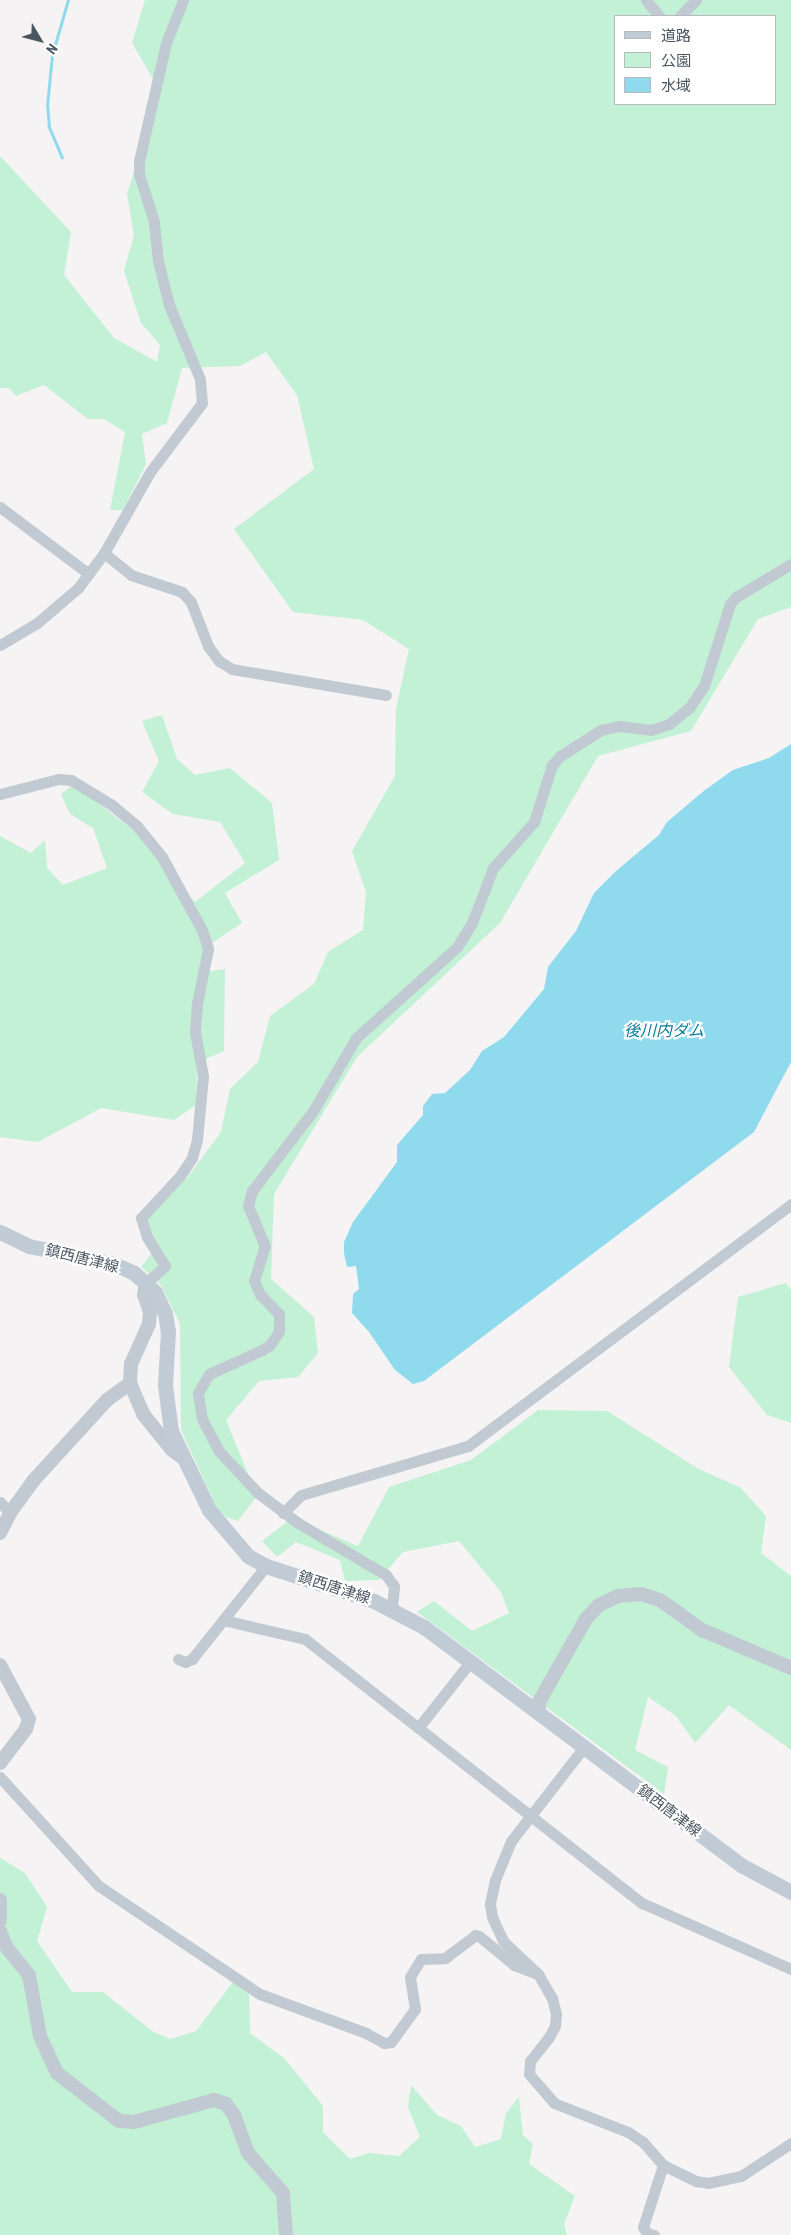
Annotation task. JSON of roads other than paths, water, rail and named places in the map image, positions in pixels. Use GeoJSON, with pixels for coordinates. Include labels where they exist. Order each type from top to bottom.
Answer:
{"type":"FeatureCollection","features":[{"type":"Feature","properties":{"kind":"main road","name":"鎮西唐津線"},"geometry":{"type":"LineString","coordinates":[[0,1232],[29,1246],[114,1264],[146,1282],[165,1313],[168,1331],[166,1412],[184,1459],[209,1510],[223,1529],[248,1556],[266,1566],[392,1609],[424,1627],[740,1865],[791,1892]]}},
{"type":"Feature","properties":{"kind":"street"},"geometry":{"type":"LineString","coordinates":[[0,645],[61,605],[89,574],[104,552],[150,472],[196,414],[204,393],[169,304],[158,261],[154,222],[139,174],[139,161],[166,43],[184,0]]}},
{"type":"Feature","properties":{"kind":"street"},"geometry":{"type":"LineString","coordinates":[[646,0],[658,15]]}},
{"type":"Feature","properties":{"kind":"street"},"geometry":{"type":"LineString","coordinates":[[681,15],[696,0]]}},
{"type":"Feature","properties":{"kind":"street"},"geometry":{"type":"LineString","coordinates":[[0,507],[89,574]]}},
{"type":"Feature","properties":{"kind":"street"},"geometry":{"type":"LineString","coordinates":[[104,552],[131,575],[182,592],[191,602],[208,646],[219,661],[232,669],[386,695]]}},
{"type":"Feature","properties":{"kind":"street"},"geometry":{"type":"LineString","coordinates":[[392,1609],[394,1586],[386,1575],[284,1513],[241,1477],[219,1451],[198,1405],[200,1388],[209,1374],[262,1350],[270,1345],[279,1331],[279,1314],[260,1294],[254,1281],[265,1246],[248,1206],[252,1191],[313,1111],[356,1038],[457,947],[472,923],[493,868],[534,822],[552,765],[560,756],[601,730],[619,726],[651,730],[670,724],[689,708],[704,686],[730,604],[736,597],[791,564]]}},
{"type":"Feature","properties":{"kind":"street"},"geometry":{"type":"LineString","coordinates":[[0,794],[59,779],[72,780],[112,805],[137,826],[162,857],[202,930],[208,949],[196,1022],[203,1076],[197,1140],[192,1158],[179,1177],[141,1218],[147,1236],[165,1266],[146,1282],[144,1295],[150,1312],[149,1324],[131,1364],[130,1383],[143,1414],[172,1450],[184,1459]]}},
{"type":"Feature","properties":{"kind":"street"},"geometry":{"type":"LineString","coordinates":[[284,1513],[301,1495],[468,1446],[789,1205]]}},
{"type":"Feature","properties":{"kind":"street"},"geometry":{"type":"LineString","coordinates":[[0,1532],[10,1513],[33,1481],[107,1400],[130,1383]]}},
{"type":"Feature","properties":{"kind":"street"},"geometry":{"type":"LineString","coordinates":[[0,1502],[10,1513]]}},
{"type":"Feature","properties":{"kind":"street"},"geometry":{"type":"LineString","coordinates":[[178,1659],[185,1662],[192,1658],[266,1566]]}},
{"type":"Feature","properties":{"kind":"street"},"geometry":{"type":"LineString","coordinates":[[538,1712],[540,1700],[586,1619],[598,1605],[618,1596],[641,1594],[660,1600],[702,1630],[791,1668]]}},
{"type":"Feature","properties":{"kind":"street"},"geometry":{"type":"LineString","coordinates":[[223,1620],[305,1639],[642,1903],[791,1969]]}},
{"type":"Feature","properties":{"kind":"street"},"geometry":{"type":"LineString","coordinates":[[0,1665],[29,1719],[26,1729],[0,1763]]}},
{"type":"Feature","properties":{"kind":"street"},"geometry":{"type":"LineString","coordinates":[[418,1728],[467,1666]]}},
{"type":"Feature","properties":{"kind":"street"},"geometry":{"type":"LineString","coordinates":[[584,1747],[530,1814],[511,1841],[495,1880],[490,1904],[492,1917],[503,1941],[538,1974],[552,1998],[555,2026],[530,2061],[529,2074],[554,2103],[628,2132],[643,2142],[663,2165],[696,2181],[708,2183],[742,2176],[791,2143]]}},
{"type":"Feature","properties":{"kind":"street"},"geometry":{"type":"LineString","coordinates":[[0,1777],[98,1886],[260,1994],[366,2033],[384,2043],[391,2042],[416,2009],[410,1977],[421,1960],[445,1958],[474,1936],[479,1936],[514,1965],[538,1974]]}},
{"type":"Feature","properties":{"kind":"street"},"geometry":{"type":"LineString","coordinates":[[0,1900],[0,1920]]}},
{"type":"Feature","properties":{"kind":"street"},"geometry":{"type":"LineString","coordinates":[[0,1931],[7,1948],[29,1975],[40,2036],[57,2074],[119,2121],[134,2122],[214,2100],[226,2104],[234,2116],[248,2153],[283,2193],[286,2235]]}},
{"type":"Feature","properties":{"kind":"street"},"geometry":{"type":"LineString","coordinates":[[654,2235],[647,2233],[643,2227],[663,2165]]}},
{"type":"Feature","properties":{"kind":"water","name":"後川内ダム"},"geometry":{"type":"Polygon","coordinates":[[[791,744],[791,1062],[754,1132],[424,1381],[413,1384],[395,1370],[369,1332],[352,1313],[353,1294],[359,1289],[356,1266],[347,1267],[344,1253],[344,1242],[353,1222],[397,1162],[397,1145],[423,1115],[423,1106],[432,1094],[445,1093],[470,1070],[482,1051],[504,1037],[544,989],[548,967],[576,931],[594,893],[616,871],[659,835],[667,822],[705,790],[733,770],[769,758],[791,744]]]}},
{"type":"Feature","properties":{"kind":"waterway"},"geometry":{"type":"LineString","coordinates":[[62,158],[49,127],[47,106],[52,55],[68,0]]}}]}
